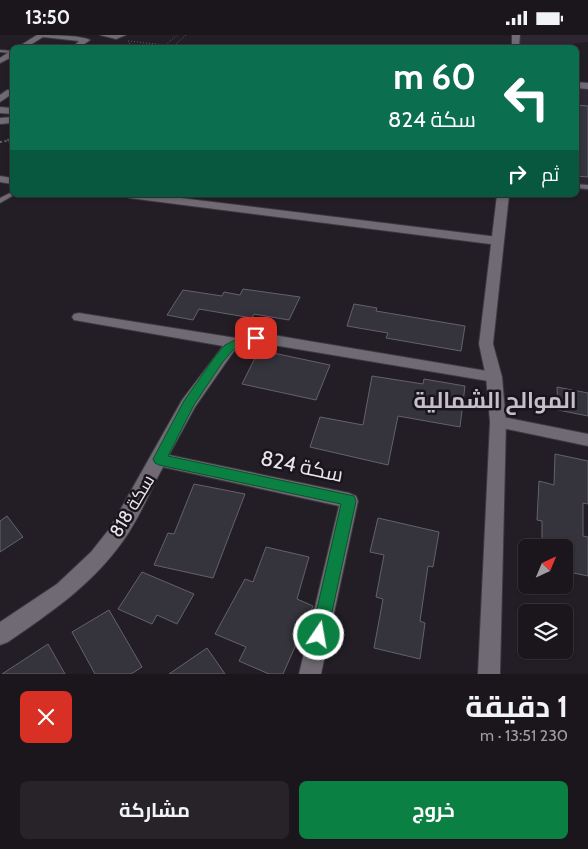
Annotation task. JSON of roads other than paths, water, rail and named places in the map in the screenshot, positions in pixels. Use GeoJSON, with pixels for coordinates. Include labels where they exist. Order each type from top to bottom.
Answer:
{"type":"FeatureCollection","features":[{"type":"Feature","properties":{"kind":"street"},"geometry":{"type":"LineString","coordinates":[[26,45],[42,35],[86,40],[80,45]]}},
{"type":"Feature","properties":{"kind":"street"},"geometry":{"type":"LineString","coordinates":[[104,35],[121,36]]}},
{"type":"Feature","properties":{"kind":"street"},"geometry":{"type":"LineString","coordinates":[[31,42],[59,45]]}},
{"type":"Feature","properties":{"kind":"street"},"geometry":{"type":"LineString","coordinates":[[0,90],[10,92],[0,99]]}},
{"type":"Feature","properties":{"kind":"street"},"geometry":{"type":"LineString","coordinates":[[145,197],[498,241]]}},
{"type":"Feature","properties":{"kind":"street"},"geometry":{"type":"LineString","coordinates":[[490,674],[498,422],[494,377],[486,344],[503,197]]}},
{"type":"Feature","properties":{"kind":"street"},"geometry":{"type":"LineString","coordinates":[[79,317],[236,343],[256,338],[267,339],[494,377]]}},
{"type":"Feature","properties":{"kind":"street","name":"سكة 818"},"geometry":{"type":"LineString","coordinates":[[0,635],[64,591],[98,559],[117,534],[188,404],[218,361],[236,343]]}},
{"type":"Feature","properties":{"kind":"street"},"geometry":{"type":"LineString","coordinates":[[498,422],[588,440]]}},
{"type":"Feature","properties":{"kind":"street","name":"سكة 824"},"geometry":{"type":"LineString","coordinates":[[159,459],[349,501],[310,674]]}},
{"type":"Feature","properties":{"kind":"district","name":"الموالح الشمالية"},"geometry":{"type":"Point","coordinates":[495,400]}}]}
